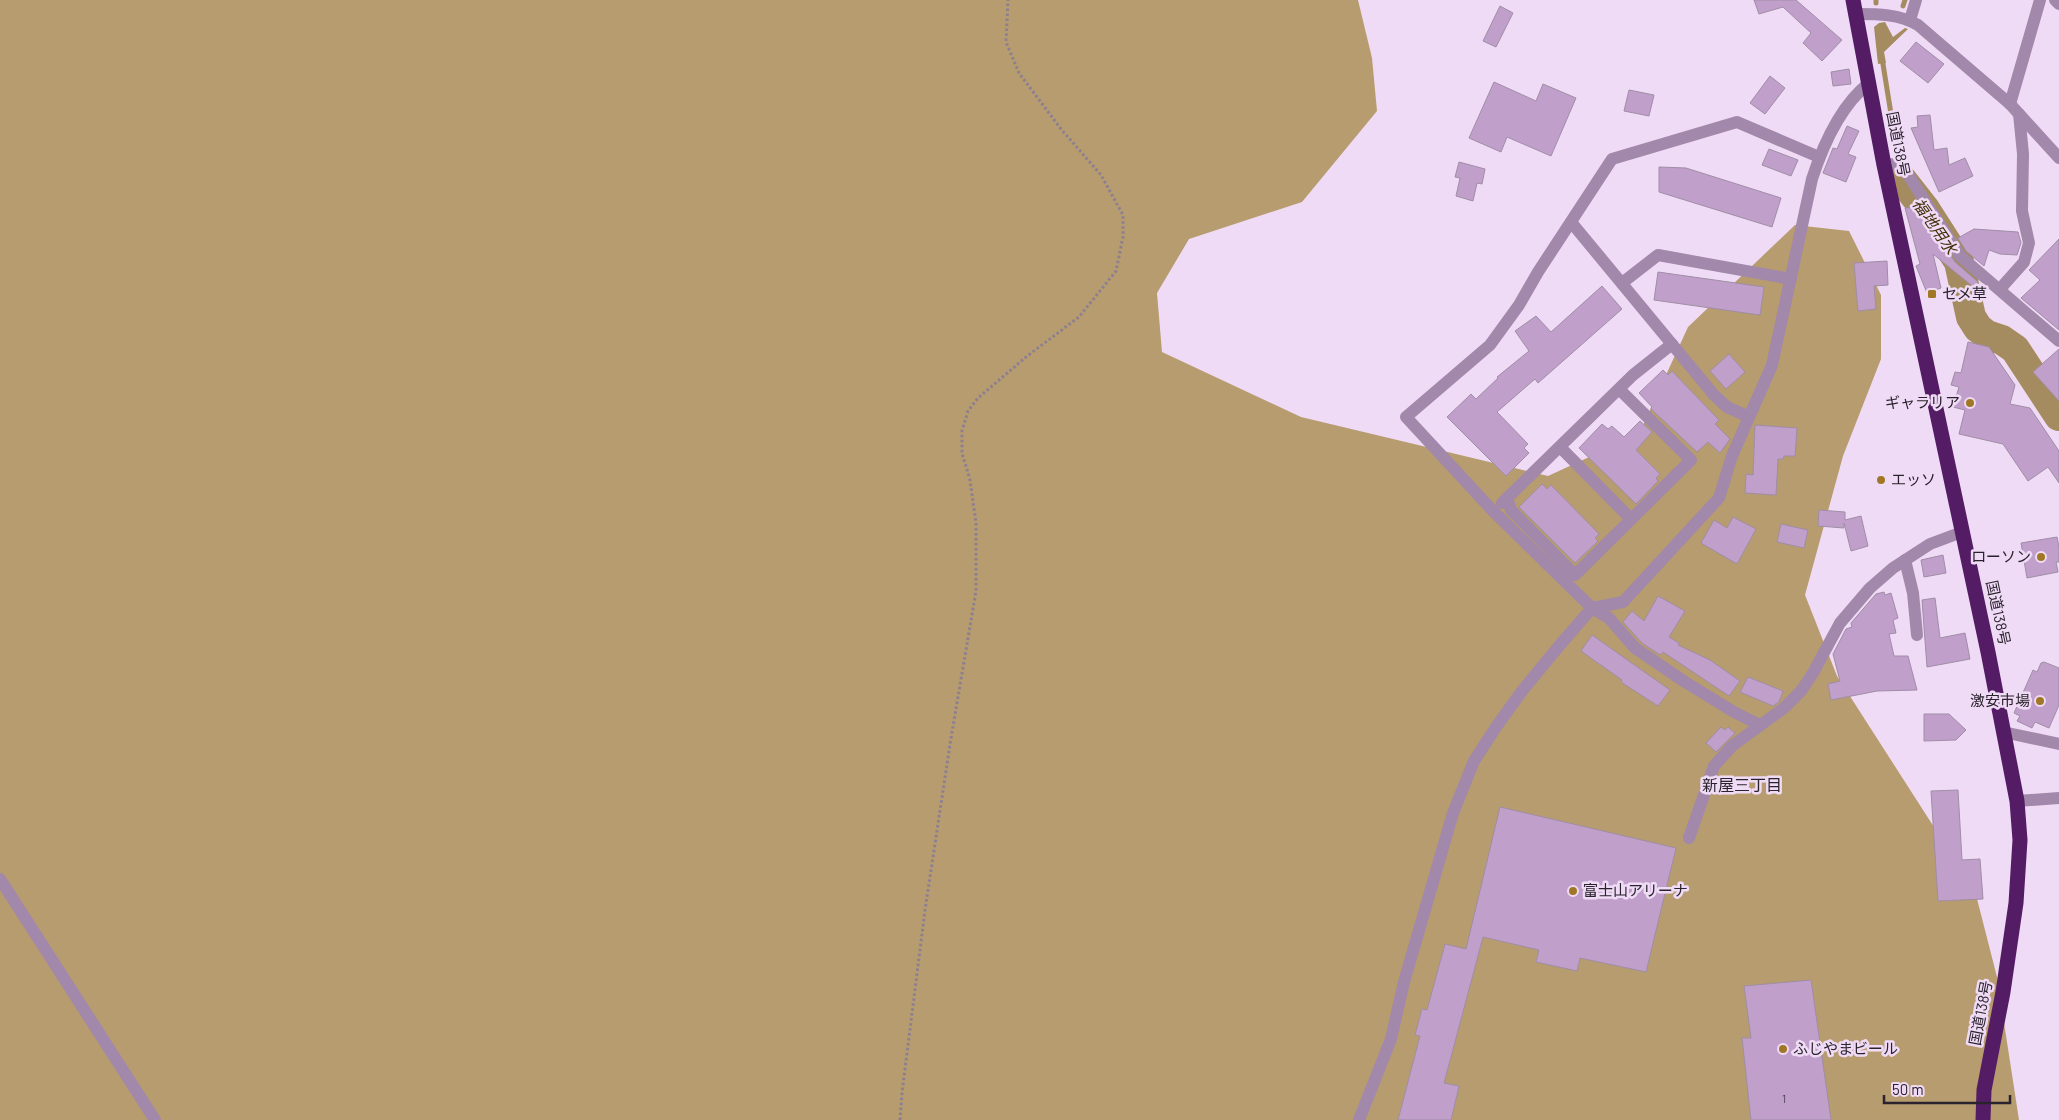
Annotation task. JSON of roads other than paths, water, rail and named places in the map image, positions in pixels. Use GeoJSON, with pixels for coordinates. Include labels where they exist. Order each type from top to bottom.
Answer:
{"type":"FeatureCollection","features":[{"type":"Feature","properties":{"kind":"highway","name":"国道138号"},"geometry":{"type":"LineString","coordinates":[[1855,7],[1884,165],[1988,652],[2017,801],[2020,840],[2016,903],[2003,992],[1984,1090],[1983,1120]]}},
{"type":"Feature","properties":{"kind":"street"},"geometry":{"type":"LineString","coordinates":[[1910,20],[1916,0]]}},
{"type":"Feature","properties":{"kind":"street"},"geometry":{"type":"LineString","coordinates":[[2010,104],[2040,0]]}},
{"type":"Feature","properties":{"kind":"street"},"geometry":{"type":"LineString","coordinates":[[2055,0],[2059,4]]}},
{"type":"Feature","properties":{"kind":"street"},"geometry":{"type":"LineString","coordinates":[[1855,7],[1910,20],[1918,25],[2010,104],[2059,158]]}},
{"type":"Feature","properties":{"kind":"street"},"geometry":{"type":"LineString","coordinates":[[1359,1120],[1391,1039],[1404,982],[1453,814],[1474,761],[1522,692],[1592,608],[1623,602],[1719,498],[1732,456],[1772,365],[1812,179],[1819,157],[1855,94],[1869,83]]}},
{"type":"Feature","properties":{"kind":"street"},"geometry":{"type":"LineString","coordinates":[[2000,289],[2024,262],[2029,243],[2022,211],[2023,154],[2019,114]]}},
{"type":"Feature","properties":{"kind":"street"},"geometry":{"type":"LineString","coordinates":[[1760,725],[1734,712],[1685,682],[1635,648],[1609,618],[1592,608],[1493,511],[1406,417],[1490,345],[1519,306],[1538,272],[1612,159],[1737,122],[1819,157]]}},
{"type":"Feature","properties":{"kind":"street"},"geometry":{"type":"LineString","coordinates":[[1884,165],[1897,164],[1907,173],[1960,256],[2000,289],[2046,332],[2059,341]]}},
{"type":"Feature","properties":{"kind":"street"},"geometry":{"type":"LineString","coordinates":[[1571,222],[1714,395],[1727,407],[1749,417]]}},
{"type":"Feature","properties":{"kind":"street"},"geometry":{"type":"LineString","coordinates":[[1622,283],[1658,255],[1791,279]]}},
{"type":"Feature","properties":{"kind":"street"},"geometry":{"type":"LineString","coordinates":[[1493,511],[1619,389],[1672,344]]}},
{"type":"Feature","properties":{"kind":"street"},"geometry":{"type":"LineString","coordinates":[[1507,498],[1511,510],[1575,575],[1691,460],[1619,389]]}},
{"type":"Feature","properties":{"kind":"street"},"geometry":{"type":"LineString","coordinates":[[1560,447],[1631,519]]}},
{"type":"Feature","properties":{"kind":"street"},"geometry":{"type":"LineString","coordinates":[[1688,838],[1714,766],[1732,746],[1784,708],[1801,691],[1840,623],[1870,588],[1905,560],[1930,544],[1962,532]]}},
{"type":"Feature","properties":{"kind":"street"},"geometry":{"type":"LineString","coordinates":[[1905,560],[1913,593],[1917,635]]}},
{"type":"Feature","properties":{"kind":"street"},"geometry":{"type":"LineString","coordinates":[[2003,732],[2059,744]]}},
{"type":"Feature","properties":{"kind":"street"},"geometry":{"type":"LineString","coordinates":[[2017,801],[2059,798]]}},
{"type":"Feature","properties":{"kind":"street"},"geometry":{"type":"LineString","coordinates":[[0,879],[154,1120]]}},
{"type":"Feature","properties":{"kind":"waterway"},"geometry":{"type":"LineString","coordinates":[[1903,6],[1905,0]]}},
{"type":"Feature","properties":{"kind":"waterway"},"geometry":{"type":"LineString","coordinates":[[1882,58],[1897,151]]}},
{"type":"Feature","properties":{"kind":"waterway","name":"福地用水"},"geometry":{"type":"LineString","coordinates":[[1903,181],[1925,209],[1959,262],[1971,317],[1978,328],[1987,335],[2002,340],[2015,349],[2059,416]]}},
{"type":"Feature","properties":{"kind":"place","name":"セメ草"},"geometry":{"type":"Point","coordinates":[1932,294]}},
{"type":"Feature","properties":{"kind":"place","name":"ギャラリア"},"geometry":{"type":"Point","coordinates":[1970,403]}},
{"type":"Feature","properties":{"kind":"place","name":"エッソ"},"geometry":{"type":"Point","coordinates":[1881,480]}},
{"type":"Feature","properties":{"kind":"place","name":"ローソン"},"geometry":{"type":"Point","coordinates":[2041,557]}},
{"type":"Feature","properties":{"kind":"place","name":"激安市場"},"geometry":{"type":"Point","coordinates":[2040,701]}},
{"type":"Feature","properties":{"kind":"place","name":"富士山アリーナ"},"geometry":{"type":"Point","coordinates":[1573,891]}},
{"type":"Feature","properties":{"kind":"place","name":"ふじやまビール"},"geometry":{"type":"Point","coordinates":[1783,1049]}},
{"type":"Feature","properties":{"kind":"district","name":"新屋三丁目"},"geometry":{"type":"Point","coordinates":[1742,785]}}]}
